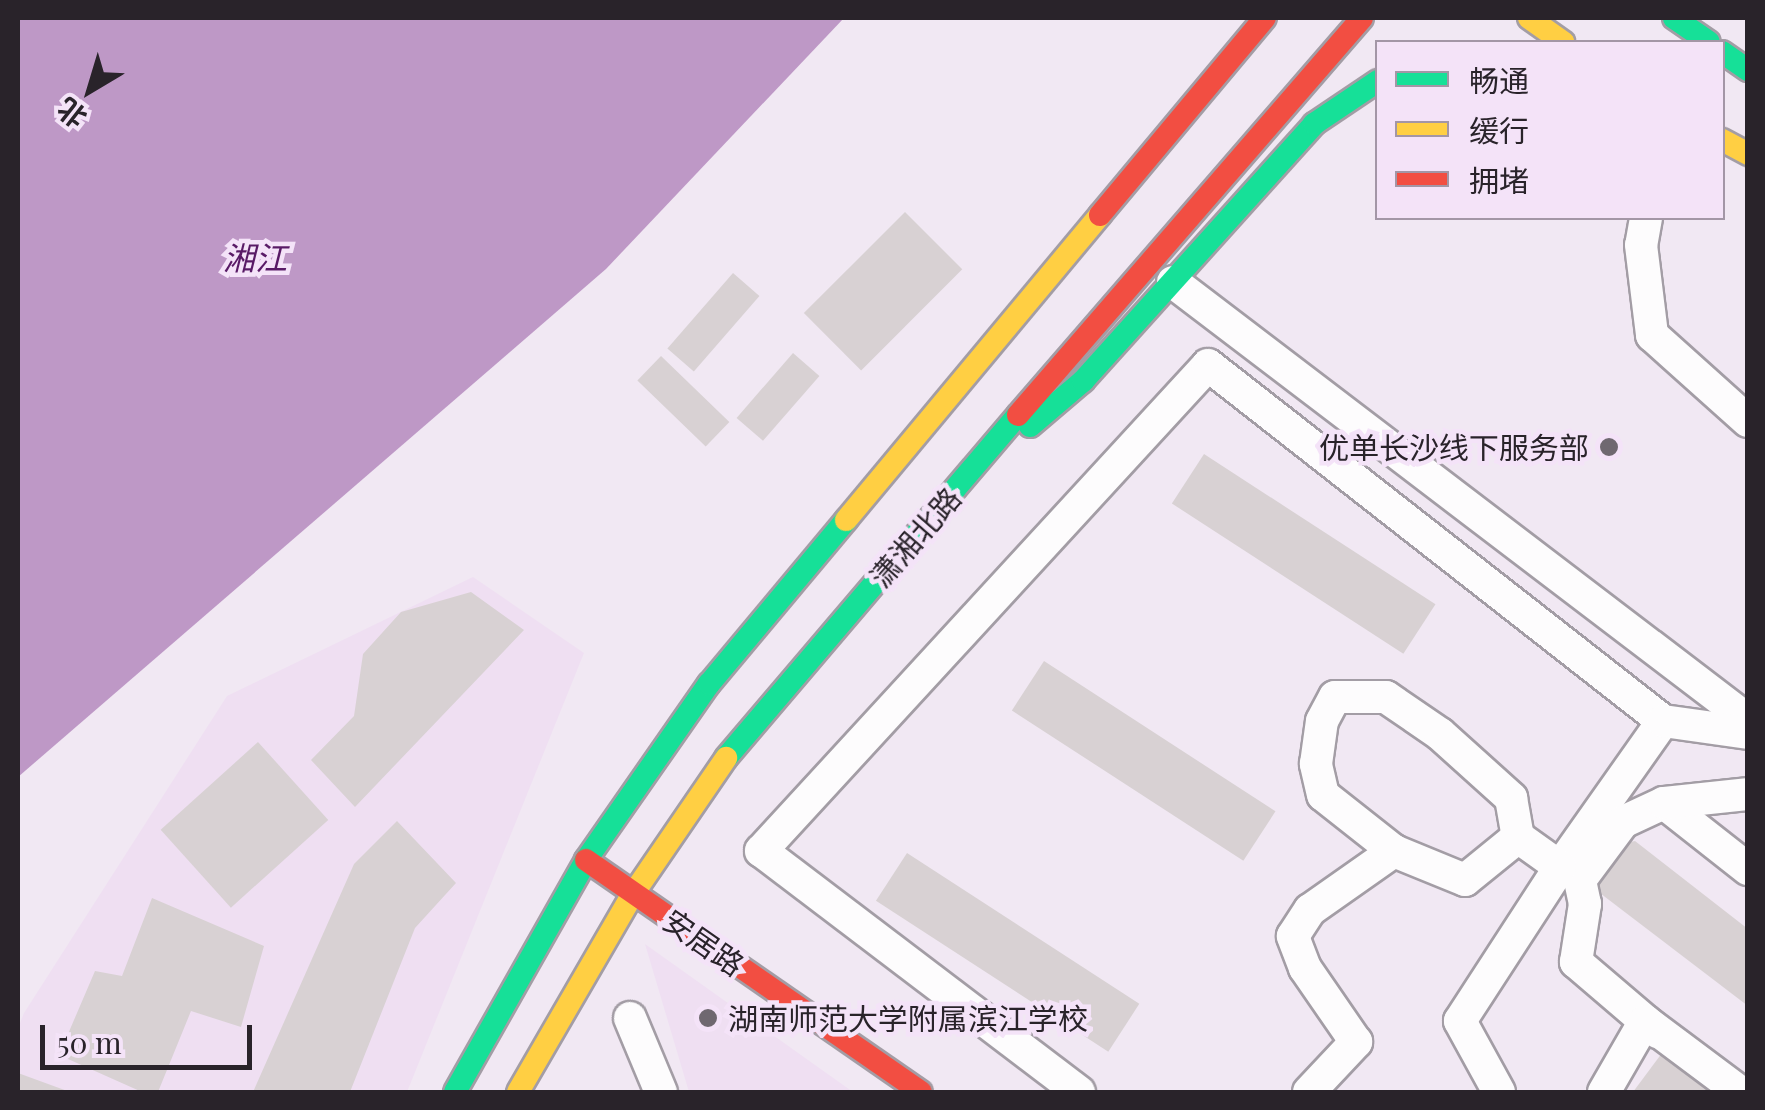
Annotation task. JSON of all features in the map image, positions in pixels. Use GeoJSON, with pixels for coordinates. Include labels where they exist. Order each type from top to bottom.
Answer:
{"type":"FeatureCollection","features":[{"type":"Feature","properties":{"kind":"main road","name":"潇湘北路"},"geometry":{"type":"LineString","coordinates":[[454,1092],[586,860],[709,684],[1265,18]]}},
{"type":"Feature","properties":{"kind":"main road","name":"潇湘北路"},"geometry":{"type":"LineString","coordinates":[[518,1092],[633,894],[750,723],[1362,18]]}},
{"type":"Feature","properties":{"kind":"main road"},"geometry":{"type":"LineString","coordinates":[[1530,18],[1560,40]]}},
{"type":"Feature","properties":{"kind":"main road"},"geometry":{"type":"LineString","coordinates":[[1674,18],[1707,40]]}},
{"type":"Feature","properties":{"kind":"main road"},"geometry":{"type":"LineString","coordinates":[[1725,54],[1748,70]]}},
{"type":"Feature","properties":{"kind":"main road"},"geometry":{"type":"LineString","coordinates":[[959,486],[1083,381],[1314,124],[1375,84]]}},
{"type":"Feature","properties":{"kind":"main road"},"geometry":{"type":"LineString","coordinates":[[1725,142],[1748,154]]}},
{"type":"Feature","properties":{"kind":"main road","name":"安居路"},"geometry":{"type":"LineString","coordinates":[[586,860],[921,1092]]}},
{"type":"Feature","properties":{"kind":"street"},"geometry":{"type":"LineString","coordinates":[[1646,220],[1641,246],[1652,335],[1748,422]]}},
{"type":"Feature","properties":{"kind":"street"},"geometry":{"type":"LineString","coordinates":[[1173,282],[1748,720]]}},
{"type":"Feature","properties":{"kind":"street"},"geometry":{"type":"LineString","coordinates":[[1080,1092],[762,851],[1208,365],[1663,721],[1748,733]]}},
{"type":"Feature","properties":{"kind":"street"},"geometry":{"type":"LineString","coordinates":[[1518,838],[1464,880],[1394,851],[1323,796],[1316,764],[1320,735],[1335,697],[1386,697],[1440,734],[1511,798],[1518,838],[1560,868]]}},
{"type":"Feature","properties":{"kind":"street"},"geometry":{"type":"LineString","coordinates":[[1499,1092],[1460,1021],[1663,721]]}},
{"type":"Feature","properties":{"kind":"street"},"geometry":{"type":"LineString","coordinates":[[1658,1032],[1576,962],[1585,904],[1580,880],[1623,822],[1664,803],[1748,794]]}},
{"type":"Feature","properties":{"kind":"street"},"geometry":{"type":"LineString","coordinates":[[1664,803],[1748,869]]}},
{"type":"Feature","properties":{"kind":"street"},"geometry":{"type":"LineString","coordinates":[[1309,1092],[1356,1042],[1305,968],[1293,936],[1310,910],[1394,851]]}},
{"type":"Feature","properties":{"kind":"street"},"geometry":{"type":"LineString","coordinates":[[630,1018],[661,1092]]}},
{"type":"Feature","properties":{"kind":"street"},"geometry":{"type":"LineString","coordinates":[[1604,1092],[1645,1021],[1740,1092]]}},
{"type":"Feature","properties":{"kind":"shaded area"},"geometry":{"type":"Polygon","coordinates":[[[473,577],[584,653],[407,1092],[18,1092],[18,1028],[24,1013],[227,696],[473,577]]]}},
{"type":"Feature","properties":{"kind":"shaded area","name":"湖南师范大学附属滨江学校"},"geometry":{"type":"Polygon","coordinates":[[[645,944],[853,1092],[689,1092],[645,944]]]}},
{"type":"Feature","properties":{"kind":"water","name":"湘江"},"geometry":{"type":"Polygon","coordinates":[[[18,18],[844,18],[606,269],[18,777],[18,18]]]}},
{"type":"Feature","properties":{"kind":"building"},"geometry":{"type":"Polygon","coordinates":[[[905,212],[962,269],[861,370],[804,313],[905,212]]]}},
{"type":"Feature","properties":{"kind":"building"},"geometry":{"type":"Polygon","coordinates":[[[733,273],[759,296],[694,371],[667,348],[733,273]]]}},
{"type":"Feature","properties":{"kind":"building"},"geometry":{"type":"Polygon","coordinates":[[[793,353],[819,376],[763,441],[737,418],[793,353]]]}},
{"type":"Feature","properties":{"kind":"building"},"geometry":{"type":"Polygon","coordinates":[[[661,356],[729,422],[706,446],[637,380],[661,356]]]}},
{"type":"Feature","properties":{"kind":"building"},"geometry":{"type":"Polygon","coordinates":[[[1204,454],[1435,604],[1403,654],[1172,503],[1204,454]]]}},
{"type":"Feature","properties":{"kind":"building"},"geometry":{"type":"Polygon","coordinates":[[[471,592],[524,630],[355,807],[311,760],[354,716],[363,654],[401,612],[471,592]]]}},
{"type":"Feature","properties":{"kind":"building"},"geometry":{"type":"Polygon","coordinates":[[[1044,661],[1275,811],[1243,861],[1012,710],[1044,661]]]}},
{"type":"Feature","properties":{"kind":"building"},"geometry":{"type":"Polygon","coordinates":[[[258,742],[328,820],[231,908],[161,830],[258,742]]]}},
{"type":"Feature","properties":{"kind":"building"},"geometry":{"type":"Polygon","coordinates":[[[397,821],[456,883],[415,928],[350,1092],[253,1092],[354,864],[397,821]]]}},
{"type":"Feature","properties":{"kind":"building"},"geometry":{"type":"Polygon","coordinates":[[[1635,841],[1748,929],[1748,1006],[1592,887],[1622,844],[1635,841]]]}},
{"type":"Feature","properties":{"kind":"building"},"geometry":{"type":"Polygon","coordinates":[[[907,853],[1139,1004],[1108,1052],[876,901],[907,853]]]}},
{"type":"Feature","properties":{"kind":"building"},"geometry":{"type":"Polygon","coordinates":[[[152,898],[264,946],[241,1027],[191,1011],[158,1092],[142,1092],[59,1055],[95,971],[122,976],[152,898]]]}},
{"type":"Feature","properties":{"kind":"building"},"geometry":{"type":"Polygon","coordinates":[[[1662,1053],[1729,1092],[1633,1092],[1662,1053]]]}},
{"type":"Feature","properties":{"kind":"building"},"geometry":{"type":"Polygon","coordinates":[[[18,1073],[70,1092],[18,1092],[18,1073]]]}},
{"type":"Feature","properties":{"kind":"traffic: fast"},"geometry":{"type":"LineString","coordinates":[[1674,18],[1706,40]]}},
{"type":"Feature","properties":{"kind":"traffic: fast"},"geometry":{"type":"LineString","coordinates":[[1725,54],[1748,70]]}},
{"type":"Feature","properties":{"kind":"traffic: fast"},"geometry":{"type":"LineString","coordinates":[[1030,426],[1083,381],[1314,124],[1375,83]]}},
{"type":"Feature","properties":{"kind":"traffic: fast"},"geometry":{"type":"LineString","coordinates":[[726,758],[1018,415]]}},
{"type":"Feature","properties":{"kind":"traffic: fast"},"geometry":{"type":"LineString","coordinates":[[455,1092],[586,860],[709,684],[846,520]]}},
{"type":"Feature","properties":{"kind":"traffic: slow"},"geometry":{"type":"LineString","coordinates":[[1529,18],[1560,40]]}},
{"type":"Feature","properties":{"kind":"traffic: slow"},"geometry":{"type":"LineString","coordinates":[[1725,142],[1748,154]]}},
{"type":"Feature","properties":{"kind":"traffic: slow"},"geometry":{"type":"LineString","coordinates":[[846,520],[1100,215]]}},
{"type":"Feature","properties":{"kind":"traffic: slow"},"geometry":{"type":"LineString","coordinates":[[518,1092],[633,894],[726,758]]}},
{"type":"Feature","properties":{"kind":"traffic: jam"},"geometry":{"type":"LineString","coordinates":[[1100,215],[1265,18]]}},
{"type":"Feature","properties":{"kind":"traffic: jam"},"geometry":{"type":"LineString","coordinates":[[1018,415],[1362,18]]}},
{"type":"Feature","properties":{"kind":"traffic: jam"},"geometry":{"type":"LineString","coordinates":[[586,860],[921,1092]]}},
{"type":"Feature","properties":{"kind":"place","name":"优单长沙线下服务部"},"geometry":{"type":"Point","coordinates":[1609,447]}},
{"type":"Feature","properties":{"kind":"place","name":"湖南师范大学附属滨江学校"},"geometry":{"type":"Point","coordinates":[708,1018]}}]}
